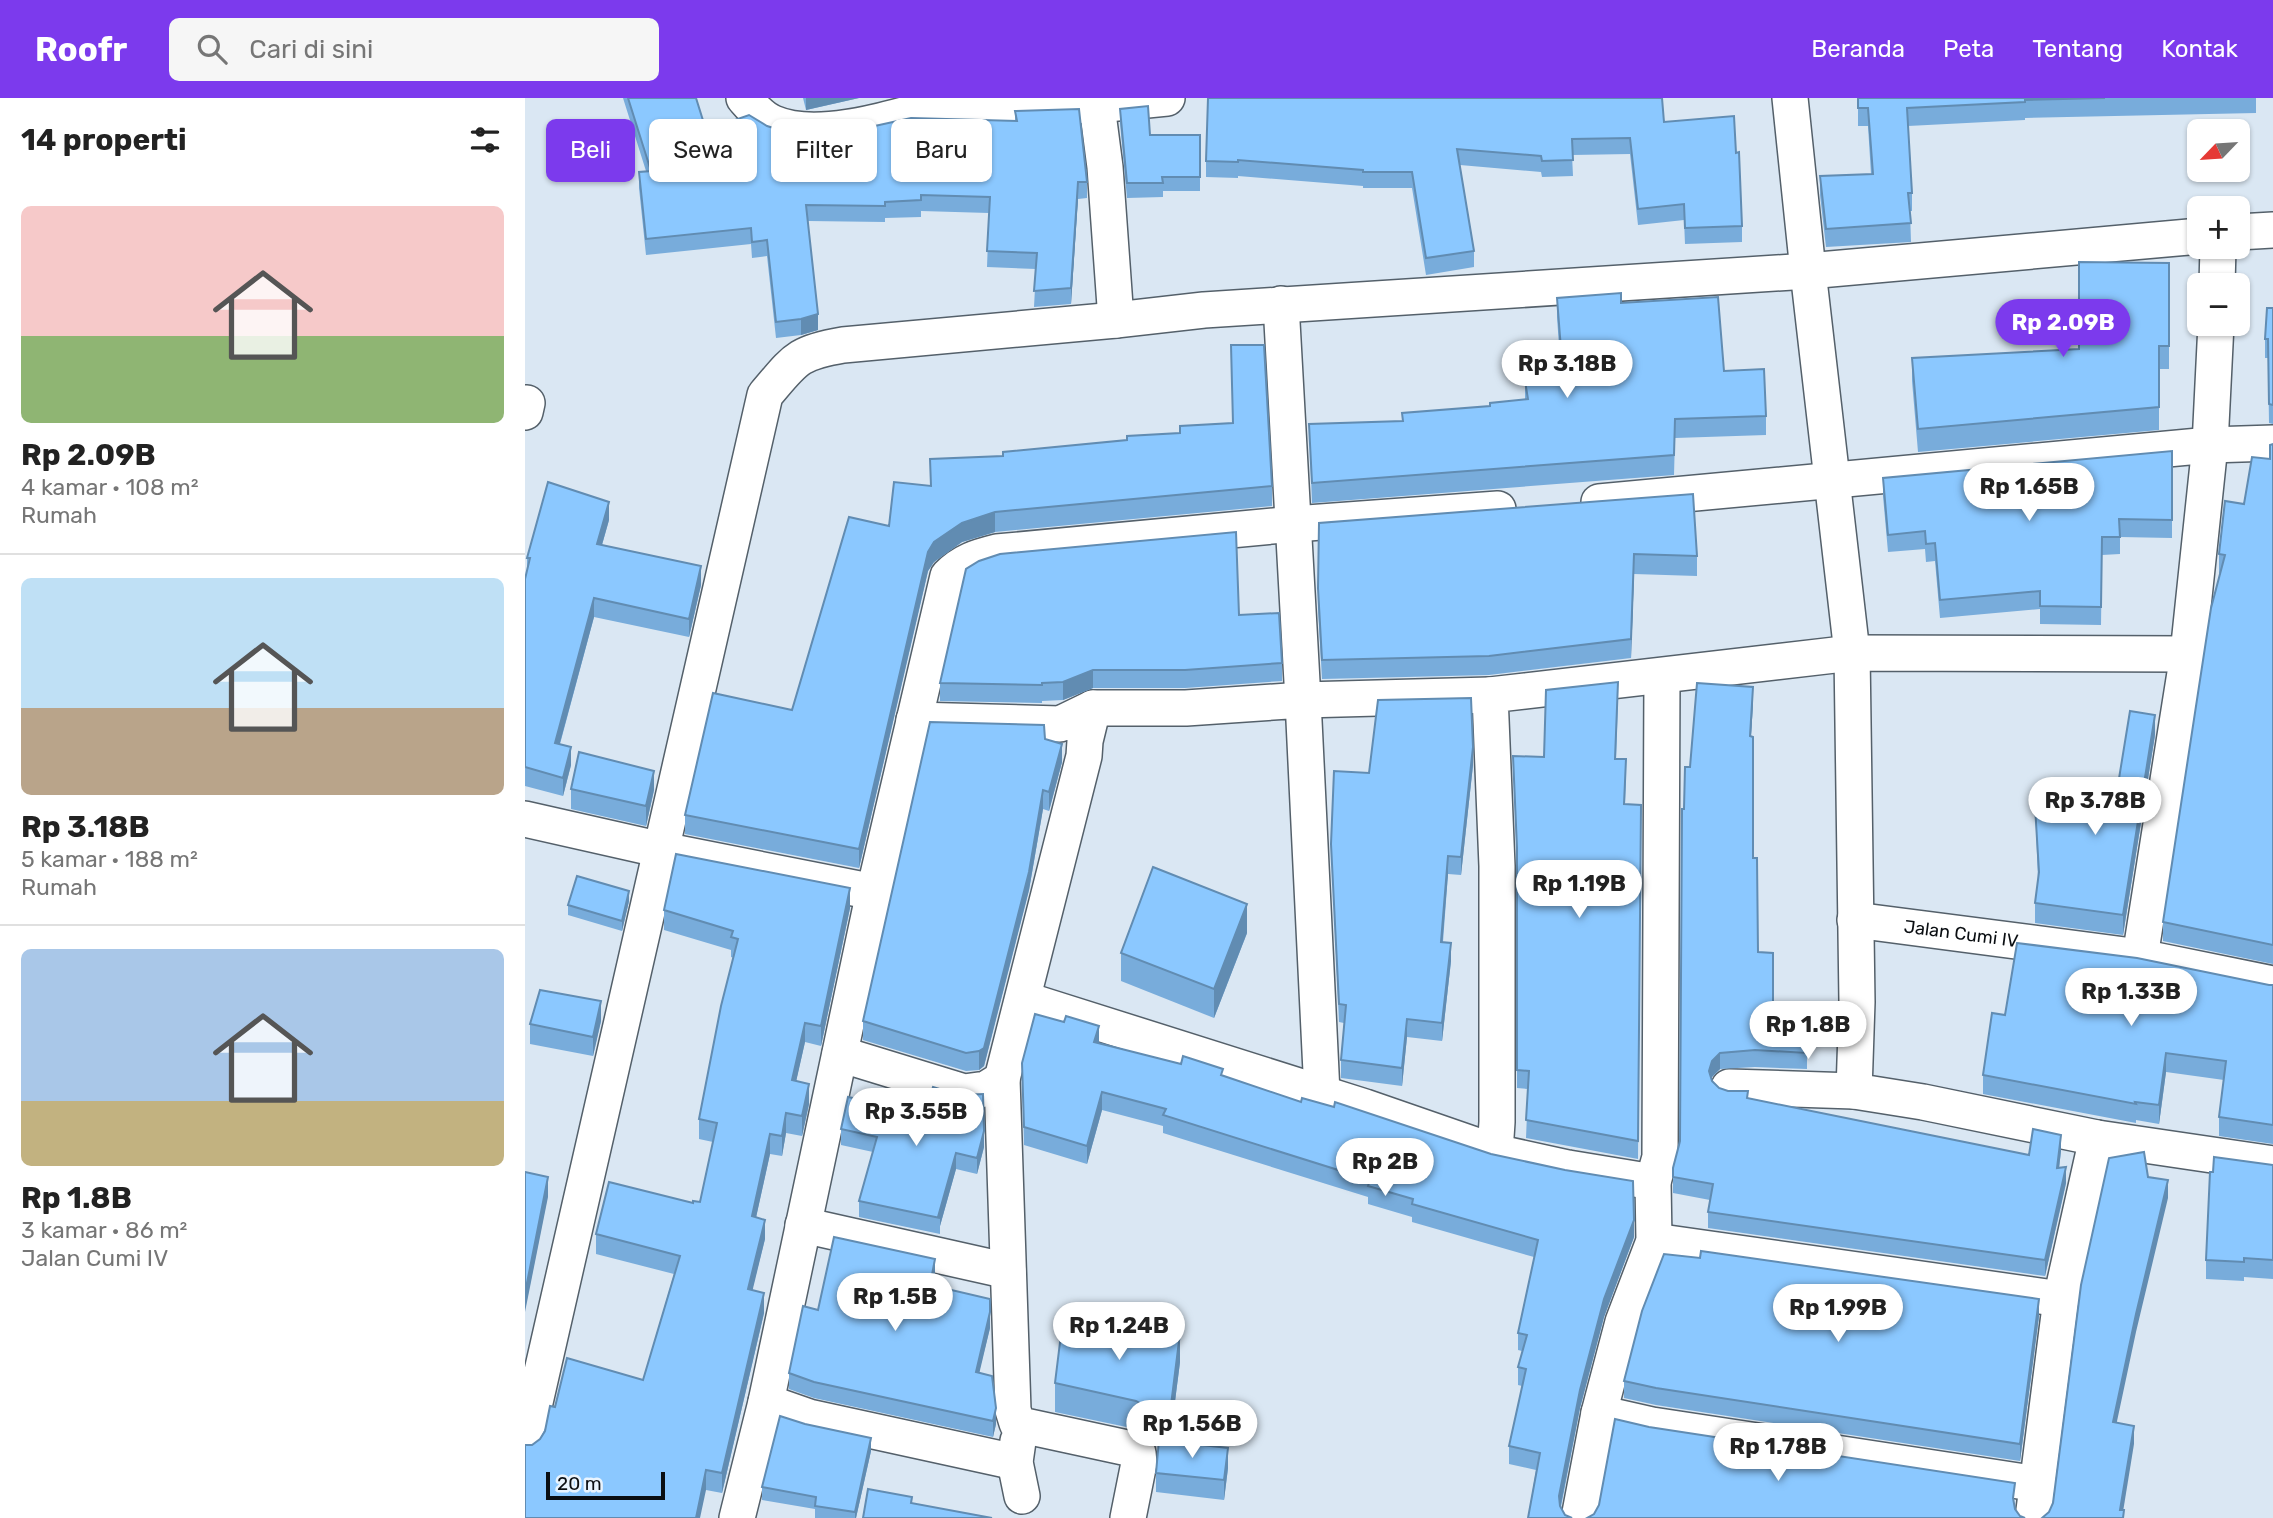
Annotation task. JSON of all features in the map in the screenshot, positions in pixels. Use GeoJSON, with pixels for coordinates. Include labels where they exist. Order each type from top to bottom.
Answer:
{"type":"FeatureCollection","features":[{"type":"Feature","properties":{"kind":"street"},"geometry":{"type":"LineString","coordinates":[[744,98],[759,115],[774,124],[813,131],[884,121],[921,104],[1167,98]]}},
{"type":"Feature","properties":{"kind":"street"},"geometry":{"type":"LineString","coordinates":[[1790,98],[1852,653],[1857,1002],[1854,1091]]}},
{"type":"Feature","properties":{"kind":"street"},"geometry":{"type":"LineString","coordinates":[[1097,101],[1105,167],[1116,320]]}},
{"type":"Feature","properties":{"kind":"street"},"geometry":{"type":"LineString","coordinates":[[2250,231],[2273,230]]}},
{"type":"Feature","properties":{"kind":"street"},"geometry":{"type":"LineString","coordinates":[[525,1446],[765,395],[799,357],[814,350],[843,345],[1203,310],[1808,271],[2187,237]]}},
{"type":"Feature","properties":{"kind":"street"},"geometry":{"type":"LineString","coordinates":[[1281,304],[1322,1093]]}},
{"type":"Feature","properties":{"kind":"street"},"geometry":{"type":"LineString","coordinates":[[2140,957],[2188,654],[2210,445],[2215,336]]}},
{"type":"Feature","properties":{"kind":"street"},"geometry":{"type":"LineString","coordinates":[[1570,504],[2210,445],[2273,443]]}},
{"type":"Feature","properties":{"kind":"street"},"geometry":{"type":"LineString","coordinates":[[737,1518],[766,1402],[874,892],[948,576],[971,558],[997,552],[1294,524],[1529,507]]}},
{"type":"Feature","properties":{"kind":"street"},"geometry":{"type":"LineString","coordinates":[[914,720],[1060,724],[1093,708],[1186,708],[1303,700],[1490,695],[1852,653],[2188,654]]}},
{"type":"Feature","properties":{"kind":"street"},"geometry":{"type":"LineString","coordinates":[[1579,1518],[1599,1413],[1623,1322],[1654,1241],[1653,1182],[1660,1157],[1662,676]]}},
{"type":"Feature","properties":{"kind":"street"},"geometry":{"type":"LineString","coordinates":[[1490,695],[1497,866],[1495,1152]]}},
{"type":"Feature","properties":{"kind":"street"},"geometry":{"type":"LineString","coordinates":[[1093,708],[1084,756],[1002,1079],[1013,1410],[1017,1423],[1021,1425],[1132,1449],[1138,1454],[1139,1463],[1128,1518]]}},
{"type":"Feature","properties":{"kind":"street"},"geometry":{"type":"LineString","coordinates":[[525,819],[662,850],[874,892]]}},
{"type":"Feature","properties":{"kind":"street","name":"Jalan Cumi IV"},"geometry":{"type":"LineString","coordinates":[[1855,920],[2140,957],[2273,984]]}},
{"type":"Feature","properties":{"kind":"street"},"geometry":{"type":"LineString","coordinates":[[1023,999],[1322,1093],[1495,1152],[1568,1168],[1653,1182]]}},
{"type":"Feature","properties":{"kind":"street"},"geometry":{"type":"LineString","coordinates":[[840,1054],[964,1091],[986,1089],[1002,1079]]}},
{"type":"Feature","properties":{"kind":"street"},"geometry":{"type":"LineString","coordinates":[[1729,1087],[1854,1091],[1923,1102],[2097,1138],[2273,1164]]}},
{"type":"Feature","properties":{"kind":"street"},"geometry":{"type":"LineString","coordinates":[[2033,1518],[2061,1299],[2097,1138]]}},
{"type":"Feature","properties":{"kind":"street"},"geometry":{"type":"LineString","coordinates":[[803,1225],[1008,1271]]}},
{"type":"Feature","properties":{"kind":"street"},"geometry":{"type":"LineString","coordinates":[[1654,1241],[2061,1299]]}},
{"type":"Feature","properties":{"kind":"street"},"geometry":{"type":"LineString","coordinates":[[766,1402],[809,1417],[1015,1462]]}},
{"type":"Feature","properties":{"kind":"street"},"geometry":{"type":"LineString","coordinates":[[1599,1413],[1652,1425],[2038,1484]]}},
{"type":"Feature","properties":{"kind":"street"},"geometry":{"type":"LineString","coordinates":[[1021,1425],[1015,1462],[1022,1496]]}},
{"type":"Feature","properties":{"kind":"building"},"geometry":{"type":"Polygon","coordinates":[[[628,98],[696,98],[703,119],[649,119],[649,165],[628,98]]]}},
{"type":"Feature","properties":{"kind":"building"},"geometry":{"type":"Polygon","coordinates":[[[1208,98],[1662,98],[1664,122],[1734,116],[1736,153],[1739,152],[1742,226],[1685,228],[1684,204],[1638,209],[1630,138],[1572,139],[1573,160],[1542,161],[1541,156],[1457,149],[1474,251],[1426,258],[1412,172],[1363,172],[1238,160],[1206,161],[1208,98]]]}},
{"type":"Feature","properties":{"kind":"building"},"geometry":{"type":"Polygon","coordinates":[[[1858,98],[2105,98],[1907,108],[1911,223],[1826,229],[1820,176],[1873,174],[1868,108],[1858,108],[1858,98]]]}},
{"type":"Feature","properties":{"kind":"building"},"geometry":{"type":"Polygon","coordinates":[[[1148,106],[1150,135],[1200,135],[1200,177],[1162,177],[1163,183],[1127,183],[1120,109],[1148,106]]]}},
{"type":"Feature","properties":{"kind":"building"},"geometry":{"type":"Polygon","coordinates":[[[1079,109],[1087,182],[1078,182],[1071,288],[1034,291],[1037,253],[987,251],[990,197],[921,195],[921,200],[885,202],[885,206],[806,205],[818,314],[776,322],[767,240],[752,242],[751,228],[646,239],[639,172],[649,171],[649,182],[757,182],[757,120],[771,127],[771,182],[877,182],[877,125],[891,122],[891,182],[992,182],[992,120],[1017,121],[1015,111],[1079,109]]]}},
{"type":"Feature","properties":{"kind":"building"},"geometry":{"type":"Polygon","coordinates":[[[749,115],[756,119],[738,119],[749,115]]]}},
{"type":"Feature","properties":{"kind":"building"},"geometry":{"type":"Polygon","coordinates":[[[2079,262],[2169,263],[2169,346],[2159,346],[2159,407],[1918,429],[1912,358],[2079,349],[2079,262]]]}},
{"type":"Feature","properties":{"kind":"building"},"geometry":{"type":"Polygon","coordinates":[[[1621,293],[1621,303],[1718,297],[1724,371],[1764,369],[1766,416],[1675,419],[1674,455],[1312,483],[1309,424],[1403,421],[1402,413],[1490,406],[1490,403],[1528,399],[1525,381],[1563,375],[1557,298],[1621,293]]]}},
{"type":"Feature","properties":{"kind":"building"},"geometry":{"type":"Polygon","coordinates":[[[2267,308],[2273,308],[2273,405],[2269,404],[2268,339],[2265,339],[2267,308]]]}},
{"type":"Feature","properties":{"kind":"building"},"geometry":{"type":"Polygon","coordinates":[[[1231,345],[1264,345],[1272,486],[995,512],[962,523],[934,542],[928,552],[859,849],[685,815],[713,693],[792,710],[849,517],[889,526],[894,482],[931,486],[930,459],[1003,456],[1003,452],[1127,440],[1127,436],[1180,433],[1180,426],[1233,423],[1231,345]]]}},
{"type":"Feature","properties":{"kind":"building"},"geometry":{"type":"Polygon","coordinates":[[[2273,444],[2273,945],[2163,922],[2211,608],[2225,555],[2219,554],[2225,501],[2244,504],[2252,457],[2270,459],[2270,445],[2273,444]]]}},
{"type":"Feature","properties":{"kind":"building"},"geometry":{"type":"Polygon","coordinates":[[[2172,451],[2172,520],[2119,519],[2120,537],[2102,537],[2101,607],[2040,606],[2040,591],[1940,600],[1935,543],[1926,544],[1925,531],[1888,535],[1883,478],[2172,451]]]}},
{"type":"Feature","properties":{"kind":"building"},"geometry":{"type":"Polygon","coordinates":[[[548,482],[609,502],[597,544],[701,566],[689,619],[594,598],[555,743],[571,747],[563,778],[525,767],[525,579],[530,558],[527,558],[548,482]]]}},
{"type":"Feature","properties":{"kind":"building"},"geometry":{"type":"Polygon","coordinates":[[[1693,494],[1697,556],[1634,554],[1631,639],[1489,656],[1322,660],[1318,588],[1319,523],[1693,494]]]}},
{"type":"Feature","properties":{"kind":"building"},"geometry":{"type":"Polygon","coordinates":[[[1236,532],[1239,615],[1279,613],[1282,663],[1185,670],[1093,670],[1063,682],[1042,685],[940,683],[966,569],[979,561],[1000,554],[1236,532]]]}},
{"type":"Feature","properties":{"kind":"building"},"geometry":{"type":"Polygon","coordinates":[[[1618,682],[1615,759],[1626,759],[1624,804],[1641,805],[1638,1141],[1526,1120],[1529,1071],[1517,1070],[1517,848],[1513,756],[1544,757],[1546,690],[1618,682]]]}},
{"type":"Feature","properties":{"kind":"building"},"geometry":{"type":"Polygon","coordinates":[[[1697,683],[1753,687],[1750,736],[1753,737],[1753,858],[1757,858],[1758,952],[1773,953],[1773,1020],[1807,1020],[1807,1053],[1755,1050],[1720,1053],[1712,1061],[1709,1071],[1712,1081],[1719,1088],[1728,1091],[1748,1091],[1747,1098],[2029,1155],[2033,1129],[2061,1135],[2057,1168],[2066,1167],[2045,1260],[1708,1212],[1713,1184],[1673,1177],[1680,1141],[1682,809],[1685,767],[1690,767],[1697,683]]]}},
{"type":"Feature","properties":{"kind":"building"},"geometry":{"type":"Polygon","coordinates":[[[1471,698],[1473,747],[1461,857],[1448,856],[1441,942],[1451,943],[1442,1023],[1407,1019],[1402,1068],[1341,1060],[1346,1005],[1339,1004],[1331,844],[1334,771],[1369,773],[1378,700],[1471,698]]]}},
{"type":"Feature","properties":{"kind":"building"},"geometry":{"type":"Polygon","coordinates":[[[2130,711],[2155,715],[2123,915],[2035,903],[2039,872],[2035,806],[2115,803],[2130,711]]]}},
{"type":"Feature","properties":{"kind":"building"},"geometry":{"type":"Polygon","coordinates":[[[930,722],[1044,725],[1045,739],[1062,744],[1049,792],[1043,790],[1029,872],[984,1048],[966,1053],[863,1021],[930,722]]]}},
{"type":"Feature","properties":{"kind":"building"},"geometry":{"type":"Polygon","coordinates":[[[579,752],[654,771],[646,806],[571,789],[579,752]]]}},
{"type":"Feature","properties":{"kind":"building"},"geometry":{"type":"Polygon","coordinates":[[[676,854],[850,888],[821,1026],[805,1023],[792,1080],[809,1084],[802,1116],[786,1113],[782,1136],[770,1134],[752,1216],[765,1220],[748,1289],[764,1293],[722,1473],[706,1470],[696,1518],[525,1518],[525,1445],[532,1445],[545,1431],[550,1406],[555,1407],[567,1358],[643,1380],[680,1256],[596,1234],[609,1182],[693,1203],[700,1202],[717,1123],[699,1119],[721,1006],[738,939],[731,937],[733,931],[664,910],[676,854]]]}},
{"type":"Feature","properties":{"kind":"building"},"geometry":{"type":"Polygon","coordinates":[[[1153,867],[1247,904],[1214,989],[1121,953],[1153,867]]]}},
{"type":"Feature","properties":{"kind":"building"},"geometry":{"type":"Polygon","coordinates":[[[577,876],[629,891],[622,921],[568,905],[577,876]]]}},
{"type":"Feature","properties":{"kind":"building"},"geometry":{"type":"Polygon","coordinates":[[[2017,943],[2137,958],[2273,985],[2273,1125],[2219,1117],[2226,1061],[2166,1053],[2159,1105],[2135,1102],[2136,1104],[1983,1075],[1992,1013],[2005,1015],[2017,943]]]}},
{"type":"Feature","properties":{"kind":"building"},"geometry":{"type":"Polygon","coordinates":[[[540,990],[601,1001],[593,1037],[530,1024],[540,990]]]}},
{"type":"Feature","properties":{"kind":"building"},"geometry":{"type":"Polygon","coordinates":[[[1035,1014],[1064,1022],[1066,1016],[1099,1026],[1094,1042],[1181,1064],[1183,1056],[1223,1069],[1221,1075],[1301,1102],[1302,1098],[1334,1107],[1335,1102],[1491,1154],[1633,1181],[1634,1220],[1604,1299],[1580,1390],[1559,1496],[1565,1515],[1572,1518],[1528,1518],[1540,1453],[1509,1446],[1526,1369],[1518,1367],[1527,1335],[1518,1333],[1538,1240],[1412,1204],[1413,1199],[1368,1186],[1370,1180],[1163,1115],[1166,1109],[1102,1092],[1087,1146],[1024,1127],[1022,1063],[1035,1014]]]}},
{"type":"Feature","properties":{"kind":"building"},"geometry":{"type":"Polygon","coordinates":[[[933,1087],[959,1095],[983,1094],[984,1131],[977,1158],[956,1153],[938,1217],[940,1218],[859,1201],[877,1137],[841,1129],[848,1097],[925,1113],[933,1087]]]}},
{"type":"Feature","properties":{"kind":"building"},"geometry":{"type":"Polygon","coordinates":[[[2144,1152],[2148,1177],[2168,1180],[2113,1422],[2134,1426],[2120,1510],[2124,1510],[2123,1518],[2042,1518],[2053,1503],[2081,1285],[2109,1158],[2144,1152]]]}},
{"type":"Feature","properties":{"kind":"building"},"geometry":{"type":"Polygon","coordinates":[[[2214,1157],[2273,1165],[2273,1260],[2206,1260],[2210,1172],[2213,1172],[2214,1157]]]}},
{"type":"Feature","properties":{"kind":"building"},"geometry":{"type":"Polygon","coordinates":[[[525,1172],[548,1177],[525,1293],[525,1172]]]}},
{"type":"Feature","properties":{"kind":"building"},"geometry":{"type":"Polygon","coordinates":[[[834,1237],[935,1259],[930,1285],[990,1299],[990,1312],[976,1372],[992,1376],[996,1408],[993,1421],[814,1382],[789,1373],[803,1306],[818,1310],[834,1237]]]}},
{"type":"Feature","properties":{"kind":"building"},"geometry":{"type":"Polygon","coordinates":[[[1701,1251],[2039,1299],[2020,1444],[1624,1381],[1642,1311],[1664,1254],[1700,1258],[1701,1251]]]}},
{"type":"Feature","properties":{"kind":"building"},"geometry":{"type":"Polygon","coordinates":[[[1063,1318],[1180,1333],[1170,1413],[1152,1410],[1136,1401],[1055,1383],[1063,1318]]]}},
{"type":"Feature","properties":{"kind":"building"},"geometry":{"type":"Polygon","coordinates":[[[780,1416],[871,1438],[855,1512],[815,1506],[816,1497],[762,1487],[780,1416]]]}},
{"type":"Feature","properties":{"kind":"building"},"geometry":{"type":"Polygon","coordinates":[[[1615,1419],[1649,1427],[2015,1483],[2015,1509],[2025,1518],[1587,1518],[1594,1514],[1599,1505],[1615,1419]]]}},
{"type":"Feature","properties":{"kind":"building"},"geometry":{"type":"Polygon","coordinates":[[[1159,1440],[1228,1448],[1224,1480],[1156,1473],[1159,1440]]]}},
{"type":"Feature","properties":{"kind":"building"},"geometry":{"type":"Polygon","coordinates":[[[868,1489],[912,1497],[911,1503],[992,1518],[863,1518],[868,1489]]]}}]}
